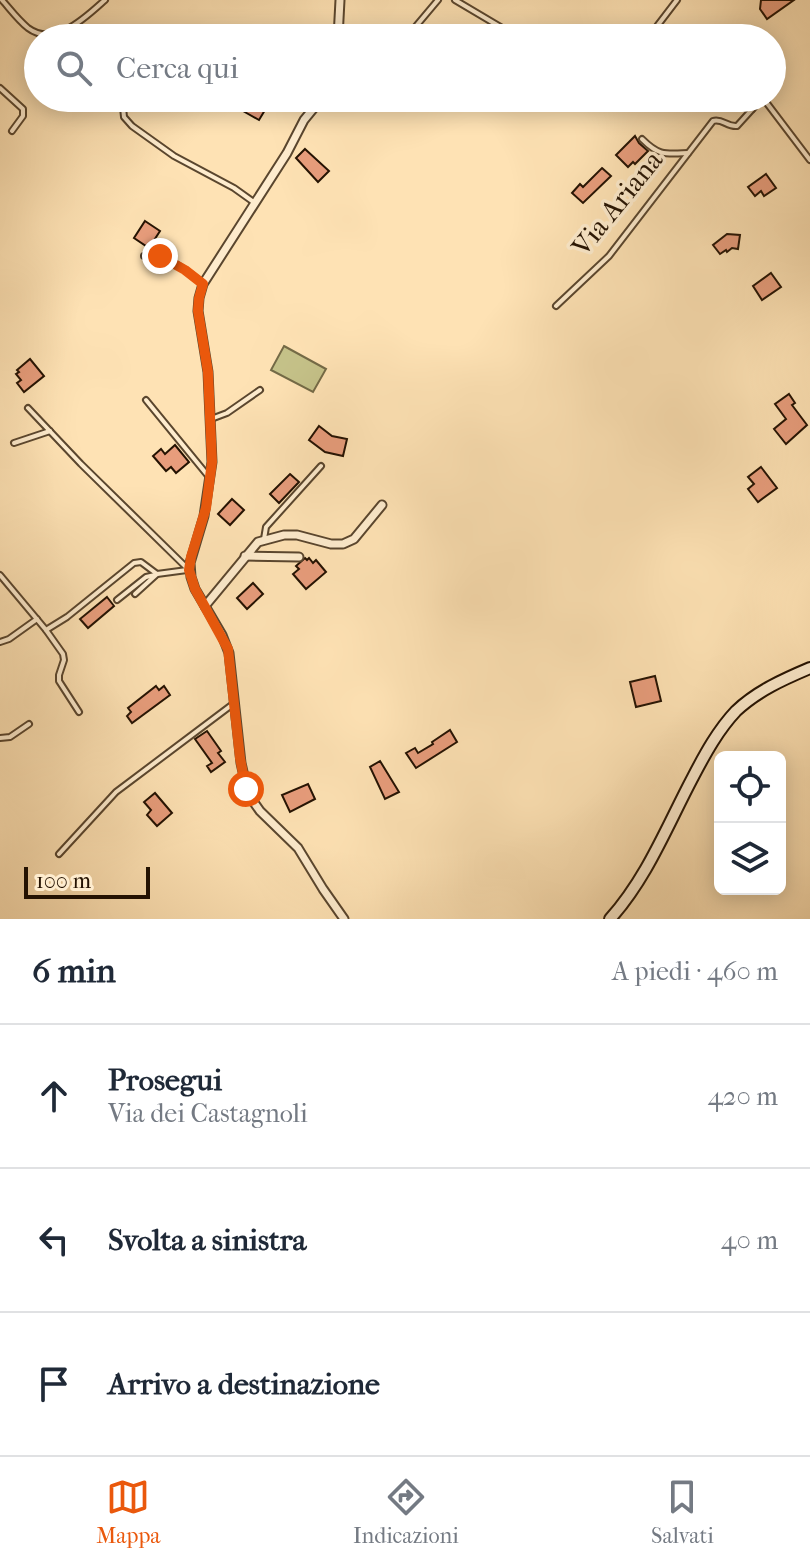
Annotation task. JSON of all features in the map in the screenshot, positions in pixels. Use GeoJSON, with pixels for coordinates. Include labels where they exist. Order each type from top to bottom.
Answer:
{"type":"FeatureCollection","features":[{"type":"Feature","properties":{"kind":"main road"},"geometry":{"type":"LineString","coordinates":[[610,919],[644,874],[704,757],[726,723],[760,693],[810,668]]}},
{"type":"Feature","properties":{"kind":"street"},"geometry":{"type":"LineString","coordinates":[[337,24],[340,0]]}},
{"type":"Feature","properties":{"kind":"street"},"geometry":{"type":"LineString","coordinates":[[311,112],[203,284],[199,298],[198,311],[208,372],[213,457],[204,516],[189,570],[193,585],[228,649],[240,758],[248,794],[257,808],[298,848],[344,919]]}},
{"type":"Feature","properties":{"kind":"street"},"geometry":{"type":"LineString","coordinates":[[205,606],[256,543],[294,534],[327,544],[343,544],[354,539],[382,505]]}},
{"type":"Feature","properties":{"kind":"street"},"geometry":{"type":"LineString","coordinates":[[245,556],[299,557]]}},
{"type":"Feature","properties":{"kind":"lane"},"geometry":{"type":"LineString","coordinates":[[2,0],[25,24]]}},
{"type":"Feature","properties":{"kind":"lane"},"geometry":{"type":"LineString","coordinates":[[77,24],[105,0]]}},
{"type":"Feature","properties":{"kind":"lane"},"geometry":{"type":"LineString","coordinates":[[418,24],[438,0]]}},
{"type":"Feature","properties":{"kind":"lane"},"geometry":{"type":"LineString","coordinates":[[455,0],[495,24]]}},
{"type":"Feature","properties":{"kind":"lane"},"geometry":{"type":"LineString","coordinates":[[659,24],[677,0]]}},
{"type":"Feature","properties":{"kind":"lane"},"geometry":{"type":"LineString","coordinates":[[0,88],[24,111],[12,131]]}},
{"type":"Feature","properties":{"kind":"lane"},"geometry":{"type":"LineString","coordinates":[[123,112],[132,126],[174,156],[234,188],[255,203]]}},
{"type":"Feature","properties":{"kind":"lane","name":"Via Ariana"},"geometry":{"type":"LineString","coordinates":[[556,306],[609,256],[711,122],[718,120],[737,126],[749,112]]}},
{"type":"Feature","properties":{"kind":"lane"},"geometry":{"type":"LineString","coordinates":[[774,112],[810,160]]}},
{"type":"Feature","properties":{"kind":"lane"},"geometry":{"type":"LineString","coordinates":[[642,139],[659,153],[688,153]]}},
{"type":"Feature","properties":{"kind":"lane"},"geometry":{"type":"LineString","coordinates":[[144,256],[163,257],[203,284]]}},
{"type":"Feature","properties":{"kind":"lane"},"geometry":{"type":"LineString","coordinates":[[211,419],[227,413],[260,390]]}},
{"type":"Feature","properties":{"kind":"lane"},"geometry":{"type":"LineString","coordinates":[[146,400],[211,478]]}},
{"type":"Feature","properties":{"kind":"lane"},"geometry":{"type":"LineString","coordinates":[[28,408],[189,570]]}},
{"type":"Feature","properties":{"kind":"lane"},"geometry":{"type":"LineString","coordinates":[[14,443],[50,431]]}},
{"type":"Feature","properties":{"kind":"lane"},"geometry":{"type":"LineString","coordinates":[[264,539],[269,524],[321,466]]}},
{"type":"Feature","properties":{"kind":"lane"},"geometry":{"type":"LineString","coordinates":[[46,630],[134,563],[141,562],[157,574]]}},
{"type":"Feature","properties":{"kind":"lane"},"geometry":{"type":"LineString","coordinates":[[117,600],[146,577],[189,570]]}},
{"type":"Feature","properties":{"kind":"lane"},"geometry":{"type":"LineString","coordinates":[[135,594],[157,574]]}},
{"type":"Feature","properties":{"kind":"lane"},"geometry":{"type":"LineString","coordinates":[[0,575],[63,654],[59,681],[79,712]]}},
{"type":"Feature","properties":{"kind":"lane"},"geometry":{"type":"LineString","coordinates":[[0,642],[37,619]]}},
{"type":"Feature","properties":{"kind":"lane"},"geometry":{"type":"LineString","coordinates":[[59,854],[121,787],[235,703]]}},
{"type":"Feature","properties":{"kind":"lane"},"geometry":{"type":"LineString","coordinates":[[0,738],[10,737],[29,724]]}},
{"type":"Feature","properties":{"kind":"shaded area"},"geometry":{"type":"Polygon","coordinates":[[[284,346],[326,369],[313,392],[271,370],[284,346]]]}},
{"type":"Feature","properties":{"kind":"building"},"geometry":{"type":"Polygon","coordinates":[[[761,0],[794,0],[767,19],[760,9],[761,0]]]}},
{"type":"Feature","properties":{"kind":"building"},"geometry":{"type":"Polygon","coordinates":[[[245,112],[264,112],[259,120],[245,112]]]}},
{"type":"Feature","properties":{"kind":"building"},"geometry":{"type":"Polygon","coordinates":[[[635,136],[648,151],[628,167],[616,155],[635,136]]]}},
{"type":"Feature","properties":{"kind":"building"},"geometry":{"type":"Polygon","coordinates":[[[305,149],[329,171],[318,182],[296,158],[305,149]]]}},
{"type":"Feature","properties":{"kind":"building"},"geometry":{"type":"Polygon","coordinates":[[[602,168],[611,176],[583,203],[572,193],[580,184],[583,187],[602,168]]]}},
{"type":"Feature","properties":{"kind":"building"},"geometry":{"type":"Polygon","coordinates":[[[766,174],[776,188],[764,196],[761,191],[755,196],[748,187],[766,174]]]}},
{"type":"Feature","properties":{"kind":"building"},"geometry":{"type":"Polygon","coordinates":[[[145,221],[160,231],[149,248],[134,238],[145,221]]]}},
{"type":"Feature","properties":{"kind":"building"},"geometry":{"type":"Polygon","coordinates":[[[727,234],[740,235],[738,249],[732,248],[720,254],[713,245],[727,234]]]}},
{"type":"Feature","properties":{"kind":"building"},"geometry":{"type":"Polygon","coordinates":[[[771,273],[781,287],[762,300],[753,286],[771,273]]]}},
{"type":"Feature","properties":{"kind":"building"},"geometry":{"type":"Polygon","coordinates":[[[30,359],[44,376],[24,392],[17,383],[21,380],[16,374],[30,359]]]}},
{"type":"Feature","properties":{"kind":"building"},"geometry":{"type":"Polygon","coordinates":[[[789,394],[795,403],[792,405],[807,425],[786,444],[774,429],[786,419],[775,404],[789,394]]]}},
{"type":"Feature","properties":{"kind":"building"},"geometry":{"type":"Polygon","coordinates":[[[319,426],[332,436],[347,439],[343,456],[325,452],[309,440],[319,426]]]}},
{"type":"Feature","properties":{"kind":"building"},"geometry":{"type":"Polygon","coordinates":[[[175,445],[189,462],[176,473],[171,467],[166,471],[153,456],[161,449],[165,454],[175,445]]]}},
{"type":"Feature","properties":{"kind":"building"},"geometry":{"type":"Polygon","coordinates":[[[761,467],[777,488],[758,502],[748,489],[754,484],[748,477],[761,467]]]}},
{"type":"Feature","properties":{"kind":"building"},"geometry":{"type":"Polygon","coordinates":[[[290,474],[299,482],[279,503],[270,494],[290,474]]]}},
{"type":"Feature","properties":{"kind":"building"},"geometry":{"type":"Polygon","coordinates":[[[232,499],[244,510],[230,525],[218,514],[232,499]]]}},
{"type":"Feature","properties":{"kind":"building"},"geometry":{"type":"Polygon","coordinates":[[[305,558],[313,563],[316,560],[326,572],[306,589],[293,574],[305,558]]]}},
{"type":"Feature","properties":{"kind":"building"},"geometry":{"type":"Polygon","coordinates":[[[253,583],[263,594],[247,609],[237,598],[253,583]]]}},
{"type":"Feature","properties":{"kind":"building"},"geometry":{"type":"Polygon","coordinates":[[[107,597],[114,606],[88,628],[80,619],[107,597]]]}},
{"type":"Feature","properties":{"kind":"building"},"geometry":{"type":"Polygon","coordinates":[[[655,676],[661,701],[636,707],[630,682],[655,676]]]}},
{"type":"Feature","properties":{"kind":"building"},"geometry":{"type":"Polygon","coordinates":[[[156,686],[159,690],[164,686],[170,695],[132,723],[127,716],[131,712],[128,708],[156,686]]]}},
{"type":"Feature","properties":{"kind":"building"},"geometry":{"type":"Polygon","coordinates":[[[450,730],[457,742],[416,768],[406,753],[415,748],[418,753],[450,730]]]}},
{"type":"Feature","properties":{"kind":"building"},"geometry":{"type":"Polygon","coordinates":[[[207,731],[225,762],[211,772],[207,766],[212,763],[195,739],[207,731]]]}},
{"type":"Feature","properties":{"kind":"building"},"geometry":{"type":"Polygon","coordinates":[[[380,761],[399,792],[385,799],[370,767],[380,761]]]}},
{"type":"Feature","properties":{"kind":"building"},"geometry":{"type":"Polygon","coordinates":[[[308,784],[315,799],[290,812],[282,795],[308,784]]]}},
{"type":"Feature","properties":{"kind":"building"},"geometry":{"type":"Polygon","coordinates":[[[155,793],[172,813],[157,826],[147,815],[151,810],[144,802],[155,793]]]}},
{"type":"Feature","properties":{"kind":"route"},"geometry":{"type":"LineString","coordinates":[[160,256],[203,284],[198,311],[208,372],[212,462],[206,508],[189,570],[195,589],[228,649],[246,789]]}}]}
